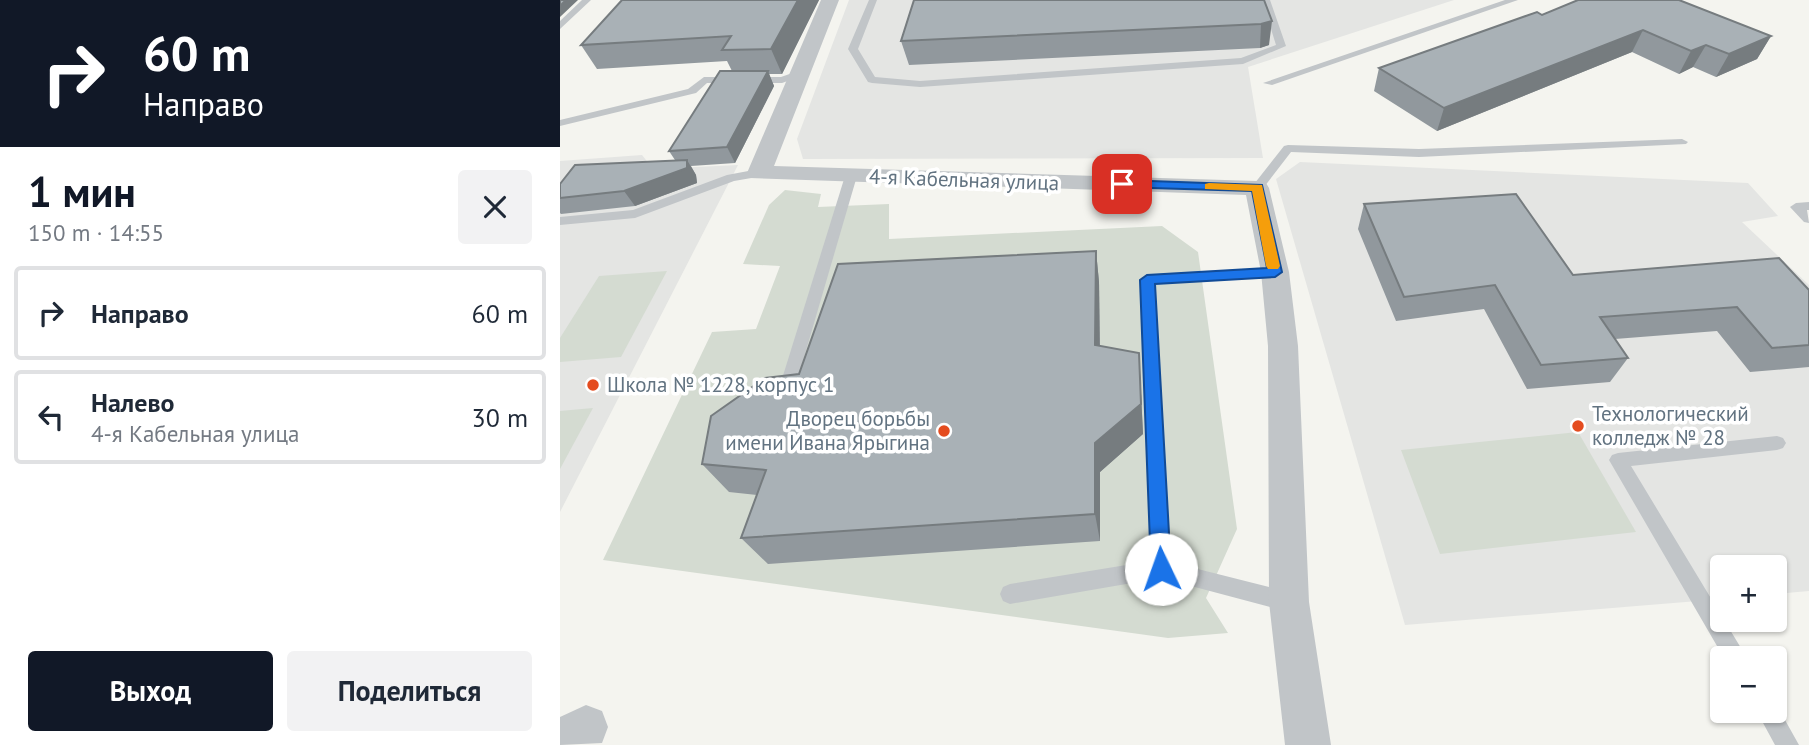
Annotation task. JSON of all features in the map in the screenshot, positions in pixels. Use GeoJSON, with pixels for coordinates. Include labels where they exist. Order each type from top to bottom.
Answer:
{"type":"FeatureCollection","features":[{"type":"Feature","properties":{"kind":"street"},"geometry":{"type":"LineString","coordinates":[[759,173],[797,74],[830,0]]}},
{"type":"Feature","properties":{"kind":"street","name":"4-я Кабельная улица"},"geometry":{"type":"LineString","coordinates":[[759,173],[1257,188]]}},
{"type":"Feature","properties":{"kind":"street"},"geometry":{"type":"LineString","coordinates":[[1257,188],[1275,272],[1283,346],[1289,602],[1308,745]]}},
{"type":"Feature","properties":{"kind":"lane"},"geometry":{"type":"LineString","coordinates":[[560,26],[587,0]]}},
{"type":"Feature","properties":{"kind":"lane"},"geometry":{"type":"LineString","coordinates":[[873,0],[853,49],[872,80],[920,84],[1243,61],[1281,46],[1266,0]]}},
{"type":"Feature","properties":{"kind":"lane"},"geometry":{"type":"LineString","coordinates":[[1268,83],[1514,0]]}},
{"type":"Feature","properties":{"kind":"lane"},"geometry":{"type":"LineString","coordinates":[[560,123],[692,92],[704,80],[782,80],[797,74]]}},
{"type":"Feature","properties":{"kind":"lane"},"geometry":{"type":"LineString","coordinates":[[1257,188],[1288,148],[1419,153],[1682,142]]}},
{"type":"Feature","properties":{"kind":"lane"},"geometry":{"type":"LineString","coordinates":[[560,220],[635,214],[732,178],[759,173]]}},
{"type":"Feature","properties":{"kind":"lane"},"geometry":{"type":"LineString","coordinates":[[783,401],[851,176]]}},
{"type":"Feature","properties":{"kind":"lane"},"geometry":{"type":"LineString","coordinates":[[1809,206],[1796,207],[1809,219]]}},
{"type":"Feature","properties":{"kind":"lane"},"geometry":{"type":"LineString","coordinates":[[1161,569],[1147,280],[1275,272]]}},
{"type":"Feature","properties":{"kind":"lane"},"geometry":{"type":"LineString","coordinates":[[1729,646],[1618,460],[1777,443]]}},
{"type":"Feature","properties":{"kind":"lane"},"geometry":{"type":"LineString","coordinates":[[1010,594],[1161,569],[1289,602]]}},
{"type":"Feature","properties":{"kind":"lane"},"geometry":{"type":"LineString","coordinates":[[1775,723],[1788,745]]}},
{"type":"Feature","properties":{"kind":"shaded area"},"geometry":{"type":"Polygon","coordinates":[[[849,0],[1454,0],[1248,67],[1263,158],[803,159],[797,139],[849,0]]]}},
{"type":"Feature","properties":{"kind":"shaded area","name":"Школа № 1228, корпус 1"},"geometry":{"type":"Polygon","coordinates":[[[642,155],[653,169],[738,165],[560,512],[560,161],[642,155]]]}},
{"type":"Feature","properties":{"kind":"shaded area","name":"Технологический колледж № 28"},"geometry":{"type":"Polygon","coordinates":[[[1300,162],[1748,183],[1778,216],[1742,222],[1809,285],[1809,591],[1787,593],[1787,555],[1710,555],[1710,600],[1405,625],[1276,179],[1300,162]]]}},
{"type":"Feature","properties":{"kind":"shaded area","name":"Дворец борьбы имени Ивана Ярыгина"},"geometry":{"type":"Polygon","coordinates":[[[785,190],[821,194],[818,207],[889,204],[889,239],[1162,226],[1198,252],[1237,529],[1206,598],[1228,633],[1168,638],[603,560],[712,332],[756,329],[780,266],[743,264],[769,205],[785,190]]]}},
{"type":"Feature","properties":{"kind":"shaded area"},"geometry":{"type":"Polygon","coordinates":[[[667,271],[621,357],[560,362],[560,338],[599,276],[667,271]]]}},
{"type":"Feature","properties":{"kind":"shaded area"},"geometry":{"type":"Polygon","coordinates":[[[593,408],[560,469],[560,411],[593,408]]]}},
{"type":"Feature","properties":{"kind":"shaded area"},"geometry":{"type":"Polygon","coordinates":[[[1578,432],[1636,532],[1440,554],[1401,450],[1578,432]]]}},
{"type":"Feature","properties":{"kind":"building"},"geometry":{"type":"Polygon","coordinates":[[[622,0],[798,0],[771,49],[722,50],[731,36],[581,45],[622,0]]]}},
{"type":"Feature","properties":{"kind":"building"},"geometry":{"type":"Polygon","coordinates":[[[914,0],[1264,0],[1272,21],[1261,24],[901,41],[914,0]]]}},
{"type":"Feature","properties":{"kind":"building"},"geometry":{"type":"Polygon","coordinates":[[[1578,0],[1679,0],[1771,36],[1729,54],[1706,45],[1691,51],[1643,30],[1444,108],[1379,68],[1537,12],[1542,15],[1578,0]]]}},
{"type":"Feature","properties":{"kind":"building"},"geometry":{"type":"Polygon","coordinates":[[[720,71],[768,71],[727,147],[669,151],[720,71]]]}},
{"type":"Feature","properties":{"kind":"building"},"geometry":{"type":"Polygon","coordinates":[[[687,160],[687,168],[624,191],[560,198],[560,184],[575,165],[687,160]]]}},
{"type":"Feature","properties":{"kind":"building"},"geometry":{"type":"Polygon","coordinates":[[[1516,194],[1573,275],[1779,258],[1809,290],[1809,345],[1772,348],[1737,307],[1600,317],[1628,358],[1541,365],[1495,285],[1404,297],[1364,204],[1516,194]]]}},
{"type":"Feature","properties":{"kind":"building"},"geometry":{"type":"Polygon","coordinates":[[[1096,251],[1095,345],[1139,353],[1141,404],[1095,443],[1095,514],[741,538],[766,470],[702,464],[711,416],[765,378],[799,374],[838,264],[1096,251]]]}},
{"type":"Feature","properties":{"kind":"slow traffic"},"geometry":{"type":"LineString","coordinates":[[1209,186],[1257,188],[1273,266]]}},
{"type":"Feature","properties":{"kind":"place","name":"Школа № 1228, корпус 1"},"geometry":{"type":"Point","coordinates":[593,385]}},
{"type":"Feature","properties":{"kind":"place","name":"Технологический колледж № 28"},"geometry":{"type":"Point","coordinates":[1578,426]}},
{"type":"Feature","properties":{"kind":"place","name":"Дворец борьбы имени Ивана Ярыгина"},"geometry":{"type":"Point","coordinates":[944,431]}},
{"type":"Feature","properties":{"kind":"route"},"geometry":{"type":"LineString","coordinates":[[1122,184],[1257,188],[1275,272],[1147,280],[1161,569]]}}]}
